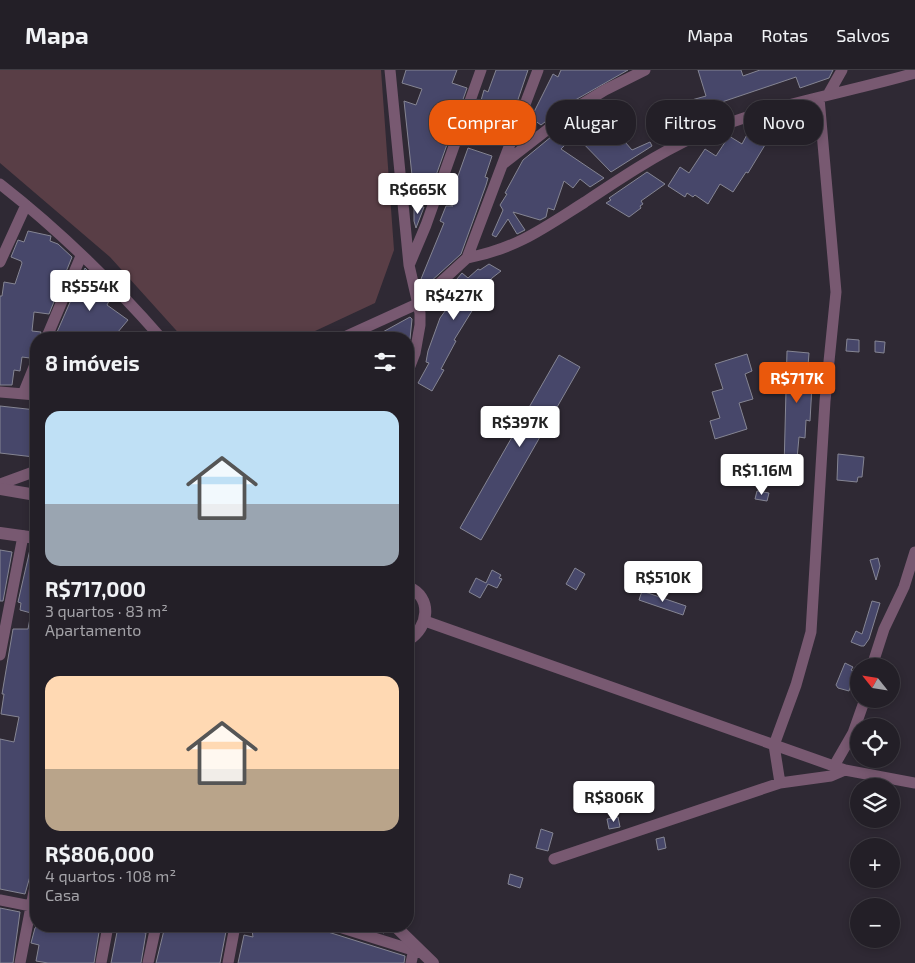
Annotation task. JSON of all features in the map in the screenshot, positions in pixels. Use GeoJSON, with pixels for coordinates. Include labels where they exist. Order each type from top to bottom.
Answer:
{"type":"FeatureCollection","features":[{"type":"Feature","properties":{"kind":"street"},"geometry":{"type":"LineString","coordinates":[[390,70],[409,265],[420,325],[414,356]]}},
{"type":"Feature","properties":{"kind":"street"},"geometry":{"type":"LineString","coordinates":[[409,265],[426,225],[481,70]]}},
{"type":"Feature","properties":{"kind":"street"},"geometry":{"type":"LineString","coordinates":[[355,332],[417,304],[466,258],[538,70]]}},
{"type":"Feature","properties":{"kind":"street"},"geometry":{"type":"LineString","coordinates":[[503,164],[574,109],[605,90],[645,70]]}},
{"type":"Feature","properties":{"kind":"street"},"geometry":{"type":"LineString","coordinates":[[780,783],[774,745],[796,684],[811,632],[825,401],[836,292],[824,96],[842,70]]}},
{"type":"Feature","properties":{"kind":"street"},"geometry":{"type":"LineString","coordinates":[[466,258],[489,254],[529,238],[659,155],[697,136],[782,106],[877,84],[915,73]]}},
{"type":"Feature","properties":{"kind":"street"},"geometry":{"type":"LineString","coordinates":[[0,184],[26,205],[124,296],[156,332]]}},
{"type":"Feature","properties":{"kind":"street"},"geometry":{"type":"LineString","coordinates":[[0,262],[26,205]]}},
{"type":"Feature","properties":{"kind":"street"},"geometry":{"type":"LineString","coordinates":[[49,332],[81,256]]}},
{"type":"Feature","properties":{"kind":"street"},"geometry":{"type":"LineString","coordinates":[[23,394],[30,377]]}},
{"type":"Feature","properties":{"kind":"street"},"geometry":{"type":"LineString","coordinates":[[0,392],[30,395]]}},
{"type":"Feature","properties":{"kind":"street"},"geometry":{"type":"LineString","coordinates":[[2,488],[30,474]]}},
{"type":"Feature","properties":{"kind":"street"},"geometry":{"type":"LineString","coordinates":[[2,488],[30,493]]}},
{"type":"Feature","properties":{"kind":"street"},"geometry":{"type":"LineString","coordinates":[[0,533],[30,537]]}},
{"type":"Feature","properties":{"kind":"street"},"geometry":{"type":"LineString","coordinates":[[0,655],[23,536]]}},
{"type":"Feature","properties":{"kind":"street"},"geometry":{"type":"LineString","coordinates":[[875,658],[884,629],[904,588],[915,552]]}},
{"type":"Feature","properties":{"kind":"street"},"geometry":{"type":"LineString","coordinates":[[414,591],[425,606],[425,621],[421,630],[414,635]]}},
{"type":"Feature","properties":{"kind":"street"},"geometry":{"type":"LineString","coordinates":[[425,621],[845,770],[915,783]]}},
{"type":"Feature","properties":{"kind":"street"},"geometry":{"type":"LineString","coordinates":[[834,766],[853,733],[862,708]]}},
{"type":"Feature","properties":{"kind":"street"},"geometry":{"type":"LineString","coordinates":[[554,859],[780,783],[831,776],[845,770]]}},
{"type":"Feature","properties":{"kind":"street"},"geometry":{"type":"LineString","coordinates":[[0,900],[30,905]]}},
{"type":"Feature","properties":{"kind":"street"},"geometry":{"type":"LineString","coordinates":[[20,963],[30,922]]}},
{"type":"Feature","properties":{"kind":"street"},"geometry":{"type":"LineString","coordinates":[[101,963],[107,932]]}},
{"type":"Feature","properties":{"kind":"street"},"geometry":{"type":"LineString","coordinates":[[148,963],[155,932]]}},
{"type":"Feature","properties":{"kind":"street"},"geometry":{"type":"LineString","coordinates":[[228,963],[234,932]]}},
{"type":"Feature","properties":{"kind":"street"},"geometry":{"type":"LineString","coordinates":[[356,932],[414,949],[430,959]]}},
{"type":"Feature","properties":{"kind":"street"},"geometry":{"type":"LineString","coordinates":[[401,932],[430,959]]}},
{"type":"Feature","properties":{"kind":"street"},"geometry":{"type":"LineString","coordinates":[[410,963],[414,949]]}},
{"type":"Feature","properties":{"kind":"shaded area"},"geometry":{"type":"Polygon","coordinates":[[[0,70],[381,70],[394,250],[375,303],[313,332],[178,332],[110,257],[0,163],[0,70]]]}},
{"type":"Feature","properties":{"kind":"building"},"geometry":{"type":"Polygon","coordinates":[[[406,70],[457,70],[452,83],[467,88],[463,100],[429,100],[429,145],[447,145],[428,198],[414,194],[404,101],[416,105],[422,89],[402,83],[406,70]]]}},
{"type":"Feature","properties":{"kind":"building"},"geometry":{"type":"Polygon","coordinates":[[[496,70],[528,70],[518,100],[481,100],[484,90],[488,92],[496,70]]]}},
{"type":"Feature","properties":{"kind":"building"},"geometry":{"type":"Polygon","coordinates":[[[561,70],[628,70],[575,100],[546,100],[546,121],[541,125],[536,122],[536,108],[553,74],[558,77],[561,70]]]}},
{"type":"Feature","properties":{"kind":"building"},"geometry":{"type":"Polygon","coordinates":[[[698,70],[741,70],[743,76],[760,70],[833,70],[829,78],[800,88],[796,77],[728,100],[692,100],[706,96],[698,70]]]}},
{"type":"Feature","properties":{"kind":"building"},"geometry":{"type":"Polygon","coordinates":[[[734,139],[742,144],[744,140],[744,145],[765,145],[748,173],[746,172],[733,192],[720,184],[708,204],[695,195],[693,197],[687,193],[685,197],[668,186],[680,167],[689,173],[705,149],[716,156],[723,145],[734,145],[734,139]]]}},
{"type":"Feature","properties":{"kind":"building"},"geometry":{"type":"Polygon","coordinates":[[[546,141],[546,145],[565,145],[561,149],[604,178],[590,187],[580,179],[573,188],[564,181],[554,210],[548,208],[546,217],[540,220],[513,212],[525,230],[517,234],[508,219],[496,237],[492,235],[503,210],[500,205],[523,160],[546,141]]]}},
{"type":"Feature","properties":{"kind":"building"},"geometry":{"type":"Polygon","coordinates":[[[646,144],[652,145],[652,146],[611,172],[585,145],[628,145],[632,150],[646,144]]]}},
{"type":"Feature","properties":{"kind":"building"},"geometry":{"type":"Polygon","coordinates":[[[468,148],[492,156],[485,177],[488,178],[486,185],[461,254],[429,283],[421,279],[444,223],[440,221],[446,206],[453,206],[448,204],[468,148]]]}},
{"type":"Feature","properties":{"kind":"building"},"geometry":{"type":"Polygon","coordinates":[[[647,172],[665,184],[641,201],[643,204],[640,206],[641,208],[629,217],[606,203],[611,200],[609,198],[647,172]]]}},
{"type":"Feature","properties":{"kind":"building"},"geometry":{"type":"Polygon","coordinates":[[[414,207],[424,207],[416,228],[414,221],[414,207]]]}},
{"type":"Feature","properties":{"kind":"building"},"geometry":{"type":"Polygon","coordinates":[[[28,231],[51,236],[50,241],[58,244],[72,257],[49,314],[34,312],[32,331],[41,332],[30,332],[30,358],[22,357],[20,371],[14,370],[12,385],[0,385],[0,296],[2,296],[4,282],[15,284],[22,263],[11,257],[18,240],[24,242],[28,231]]]}},
{"type":"Feature","properties":{"kind":"building"},"geometry":{"type":"Polygon","coordinates":[[[489,264],[501,271],[492,278],[473,305],[475,306],[454,340],[456,341],[441,369],[444,370],[432,391],[418,383],[429,363],[426,362],[428,351],[440,318],[448,307],[444,304],[449,298],[445,293],[462,273],[468,278],[478,269],[480,270],[489,264]]]}},
{"type":"Feature","properties":{"kind":"building"},"geometry":{"type":"Polygon","coordinates":[[[85,268],[112,295],[107,305],[128,320],[118,332],[57,332],[85,268]]]}},
{"type":"Feature","properties":{"kind":"building"},"geometry":{"type":"Polygon","coordinates":[[[410,317],[412,319],[411,332],[383,332],[410,317]]]}},
{"type":"Feature","properties":{"kind":"building"},"geometry":{"type":"Polygon","coordinates":[[[847,339],[859,340],[859,352],[846,351],[847,339]]]}},
{"type":"Feature","properties":{"kind":"building"},"geometry":{"type":"Polygon","coordinates":[[[875,341],[885,342],[884,353],[875,352],[875,341]]]}},
{"type":"Feature","properties":{"kind":"building"},"geometry":{"type":"Polygon","coordinates":[[[787,351],[809,353],[808,366],[813,367],[810,421],[806,420],[805,438],[799,437],[796,470],[784,469],[787,351]]]}},
{"type":"Feature","properties":{"kind":"building"},"geometry":{"type":"Polygon","coordinates":[[[747,354],[752,371],[745,374],[753,399],[739,403],[747,429],[715,439],[710,421],[720,418],[712,392],[723,389],[715,364],[747,354]]]}},
{"type":"Feature","properties":{"kind":"building"},"geometry":{"type":"Polygon","coordinates":[[[559,355],[580,367],[481,540],[460,528],[559,355]]]}},
{"type":"Feature","properties":{"kind":"building"},"geometry":{"type":"Polygon","coordinates":[[[0,406],[30,409],[30,457],[0,453],[0,406]]]}},
{"type":"Feature","properties":{"kind":"building"},"geometry":{"type":"Polygon","coordinates":[[[838,454],[864,457],[862,477],[858,477],[857,482],[837,480],[838,454]]]}},
{"type":"Feature","properties":{"kind":"building"},"geometry":{"type":"Polygon","coordinates":[[[757,491],[769,493],[767,501],[755,499],[757,491]]]}},
{"type":"Feature","properties":{"kind":"building"},"geometry":{"type":"Polygon","coordinates":[[[30,549],[30,613],[20,610],[21,603],[18,602],[30,549]]]}},
{"type":"Feature","properties":{"kind":"building"},"geometry":{"type":"Polygon","coordinates":[[[0,550],[12,552],[3,601],[0,601],[0,550]]]}},
{"type":"Feature","properties":{"kind":"building"},"geometry":{"type":"Polygon","coordinates":[[[878,558],[880,566],[876,580],[870,560],[878,558]]]}},
{"type":"Feature","properties":{"kind":"building"},"geometry":{"type":"Polygon","coordinates":[[[575,568],[585,574],[576,590],[566,584],[575,568]]]}},
{"type":"Feature","properties":{"kind":"building"},"geometry":{"type":"Polygon","coordinates":[[[492,570],[501,575],[499,578],[502,579],[497,588],[488,584],[480,598],[469,592],[476,578],[486,583],[492,570]]]}},
{"type":"Feature","properties":{"kind":"building"},"geometry":{"type":"Polygon","coordinates":[[[642,591],[686,606],[683,615],[639,600],[642,591]]]}},
{"type":"Feature","properties":{"kind":"building"},"geometry":{"type":"Polygon","coordinates":[[[872,601],[880,603],[869,639],[864,646],[861,646],[851,642],[856,631],[862,634],[872,601]]]}},
{"type":"Feature","properties":{"kind":"building"},"geometry":{"type":"Polygon","coordinates":[[[30,618],[30,876],[25,894],[0,889],[0,739],[14,742],[19,717],[1,714],[4,694],[2,694],[13,629],[28,629],[30,618]]]}},
{"type":"Feature","properties":{"kind":"building"},"geometry":{"type":"Polygon","coordinates":[[[845,663],[850,666],[849,691],[838,688],[836,685],[845,663]]]}},
{"type":"Feature","properties":{"kind":"building"},"geometry":{"type":"Polygon","coordinates":[[[618,817],[620,827],[609,829],[607,819],[618,817]]]}},
{"type":"Feature","properties":{"kind":"building"},"geometry":{"type":"Polygon","coordinates":[[[541,829],[553,833],[548,851],[536,848],[541,829]]]}},
{"type":"Feature","properties":{"kind":"building"},"geometry":{"type":"Polygon","coordinates":[[[664,837],[666,848],[658,850],[656,839],[664,837]]]}},
{"type":"Feature","properties":{"kind":"building"},"geometry":{"type":"Polygon","coordinates":[[[510,874],[523,878],[520,888],[508,884],[510,874]]]}},
{"type":"Feature","properties":{"kind":"building"},"geometry":{"type":"Polygon","coordinates":[[[0,908],[20,912],[13,963],[0,963],[0,908]]]}},
{"type":"Feature","properties":{"kind":"building"},"geometry":{"type":"Polygon","coordinates":[[[34,932],[99,932],[94,963],[48,963],[36,961],[39,945],[31,943],[34,932]]]}},
{"type":"Feature","properties":{"kind":"building"},"geometry":{"type":"Polygon","coordinates":[[[117,932],[146,933],[141,963],[111,963],[117,932]]]}},
{"type":"Feature","properties":{"kind":"building"},"geometry":{"type":"Polygon","coordinates":[[[164,932],[226,932],[220,963],[156,963],[164,932]]]}},
{"type":"Feature","properties":{"kind":"building"},"geometry":{"type":"Polygon","coordinates":[[[252,932],[328,932],[405,956],[404,963],[238,963],[244,935],[253,937],[252,932]]]}}]}
